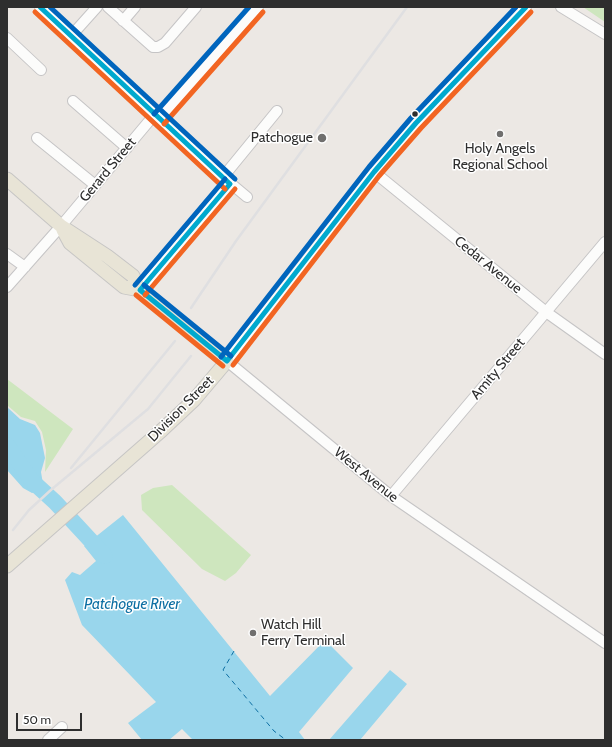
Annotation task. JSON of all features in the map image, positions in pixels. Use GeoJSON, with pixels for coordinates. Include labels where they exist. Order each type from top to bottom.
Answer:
{"type":"FeatureCollection","features":[{"type":"Feature","properties":{"kind":"main road","name":"West Avenue"},"geometry":{"type":"LineString","coordinates":[[7,179],[61,226],[107,256],[133,276],[140,290],[227,361]]}},
{"type":"Feature","properties":{"kind":"main road","name":"Division Street"},"geometry":{"type":"LineString","coordinates":[[7,566],[162,430],[194,400],[227,361]]}},
{"type":"Feature","properties":{"kind":"street"},"geometry":{"type":"LineString","coordinates":[[40,7],[227,181],[247,197]]}},
{"type":"Feature","properties":{"kind":"street"},"geometry":{"type":"LineString","coordinates":[[71,36],[97,7]]}},
{"type":"Feature","properties":{"kind":"street"},"geometry":{"type":"LineString","coordinates":[[108,7],[153,47],[158,47],[165,43],[196,7]]}},
{"type":"Feature","properties":{"kind":"street"},"geometry":{"type":"LineString","coordinates":[[123,21],[135,7]]}},
{"type":"Feature","properties":{"kind":"street","name":"Gerard Street"},"geometry":{"type":"LineString","coordinates":[[7,287],[61,226],[126,148],[258,7]]}},
{"type":"Feature","properties":{"kind":"street","name":"Division Street"},"geometry":{"type":"LineString","coordinates":[[227,361],[374,172],[416,123],[526,7]]}},
{"type":"Feature","properties":{"kind":"street"},"geometry":{"type":"LineString","coordinates":[[561,7],[605,34]]}},
{"type":"Feature","properties":{"kind":"street"},"geometry":{"type":"LineString","coordinates":[[7,38],[41,70]]}},
{"type":"Feature","properties":{"kind":"street"},"geometry":{"type":"LineString","coordinates":[[74,101],[126,148]]}},
{"type":"Feature","properties":{"kind":"street"},"geometry":{"type":"LineString","coordinates":[[140,290],[227,181],[277,111]]}},
{"type":"Feature","properties":{"kind":"street"},"geometry":{"type":"LineString","coordinates":[[37,138],[95,185]]}},
{"type":"Feature","properties":{"kind":"street","name":"Cedar Avenue"},"geometry":{"type":"LineString","coordinates":[[374,172],[546,312],[605,354]]}},
{"type":"Feature","properties":{"kind":"street","name":"Amity Street"},"geometry":{"type":"LineString","coordinates":[[391,496],[605,242]]}},
{"type":"Feature","properties":{"kind":"street"},"geometry":{"type":"LineString","coordinates":[[7,254],[25,267]]}},
{"type":"Feature","properties":{"kind":"street","name":"West Avenue"},"geometry":{"type":"LineString","coordinates":[[227,361],[391,496],[605,643]]}},
{"type":"Feature","properties":{"kind":"street"},"geometry":{"type":"LineString","coordinates":[[48,740],[62,727]]}},
{"type":"Feature","properties":{"kind":"green space"},"geometry":{"type":"Polygon","coordinates":[[[583,7],[605,7],[605,22],[583,7]]]}},
{"type":"Feature","properties":{"kind":"green space"},"geometry":{"type":"Polygon","coordinates":[[[7,379],[73,429],[45,472],[46,450],[42,432],[35,421],[21,417],[7,405],[7,379]]]}},
{"type":"Feature","properties":{"kind":"green space"},"geometry":{"type":"Polygon","coordinates":[[[172,485],[251,555],[236,573],[225,581],[202,569],[142,510],[141,495],[153,488],[172,485]]]}},
{"type":"Feature","properties":{"kind":"water"},"geometry":{"type":"Polygon","coordinates":[[[7,407],[20,419],[35,425],[40,433],[45,458],[41,472],[43,484],[36,492],[32,493],[23,488],[7,470],[7,407]]]}},
{"type":"Feature","properties":{"kind":"water","name":"Patchogue River"},"geometry":{"type":"Polygon","coordinates":[[[123,515],[270,696],[325,640],[353,668],[299,732],[305,740],[193,740],[182,729],[169,740],[142,740],[128,723],[156,702],[82,625],[65,580],[72,572],[80,575],[96,561],[84,546],[123,515]]]}},
{"type":"Feature","properties":{"kind":"water"},"geometry":{"type":"Polygon","coordinates":[[[390,670],[407,684],[360,740],[329,740],[390,670]]]}},
{"type":"Feature","properties":{"kind":"waterway","name":"Patchogue River"},"geometry":{"type":"LineString","coordinates":[[7,445],[32,481],[55,502],[105,556]]}},
{"type":"Feature","properties":{"kind":"ferry route"},"geometry":{"type":"LineString","coordinates":[[234,651],[223,670],[274,731],[286,740]]}},
{"type":"Feature","properties":{"kind":"railway"},"geometry":{"type":"LineString","coordinates":[[191,308],[236,241],[407,7]]}},
{"type":"Feature","properties":{"kind":"railway"},"geometry":{"type":"LineString","coordinates":[[71,468],[175,341]]}},
{"type":"Feature","properties":{"kind":"railway"},"geometry":{"type":"LineString","coordinates":[[13,530],[29,510],[52,489],[148,409],[191,356]]}},
{"type":"Feature","properties":{"kind":"transit line"},"geometry":{"type":"LineString","coordinates":[[40,7],[230,184]]}},
{"type":"Feature","properties":{"kind":"transit line"},"geometry":{"type":"LineString","coordinates":[[50,7],[235,179]]}},
{"type":"Feature","properties":{"kind":"transit line"},"geometry":{"type":"LineString","coordinates":[[154,114],[249,7]]}},
{"type":"Feature","properties":{"kind":"transit line"},"geometry":{"type":"LineString","coordinates":[[221,357],[369,167],[411,118],[516,7]]}},
{"type":"Feature","properties":{"kind":"transit line"},"geometry":{"type":"LineString","coordinates":[[227,361],[374,172],[416,123],[526,7]]}},
{"type":"Feature","properties":{"kind":"transit line"},"geometry":{"type":"LineString","coordinates":[[35,12],[225,189]]}},
{"type":"Feature","properties":{"kind":"transit line"},"geometry":{"type":"LineString","coordinates":[[164,124],[263,12]]}},
{"type":"Feature","properties":{"kind":"transit line"},"geometry":{"type":"LineString","coordinates":[[233,365],[379,176],[421,128],[531,12]]}},
{"type":"Feature","properties":{"kind":"transit line"},"geometry":{"type":"LineString","coordinates":[[135,285],[225,179]]}},
{"type":"Feature","properties":{"kind":"transit line"},"geometry":{"type":"LineString","coordinates":[[140,290],[230,184]]}},
{"type":"Feature","properties":{"kind":"transit line"},"geometry":{"type":"LineString","coordinates":[[145,295],[235,189]]}},
{"type":"Feature","properties":{"kind":"transit line"},"geometry":{"type":"LineString","coordinates":[[144,285],[231,356]]}},
{"type":"Feature","properties":{"kind":"transit line"},"geometry":{"type":"LineString","coordinates":[[140,290],[227,361]]}},
{"type":"Feature","properties":{"kind":"transit line"},"geometry":{"type":"LineString","coordinates":[[136,295],[223,366]]}},
{"type":"Feature","properties":{"kind":"place","name":"Holy Angels Regional School"},"geometry":{"type":"Point","coordinates":[500,134]}},
{"type":"Feature","properties":{"kind":"place","name":"Patchogue"},"geometry":{"type":"Point","coordinates":[322,138]}},
{"type":"Feature","properties":{"kind":"place","name":"Watch Hill Ferry Terminal"},"geometry":{"type":"Point","coordinates":[253,633]}}]}
